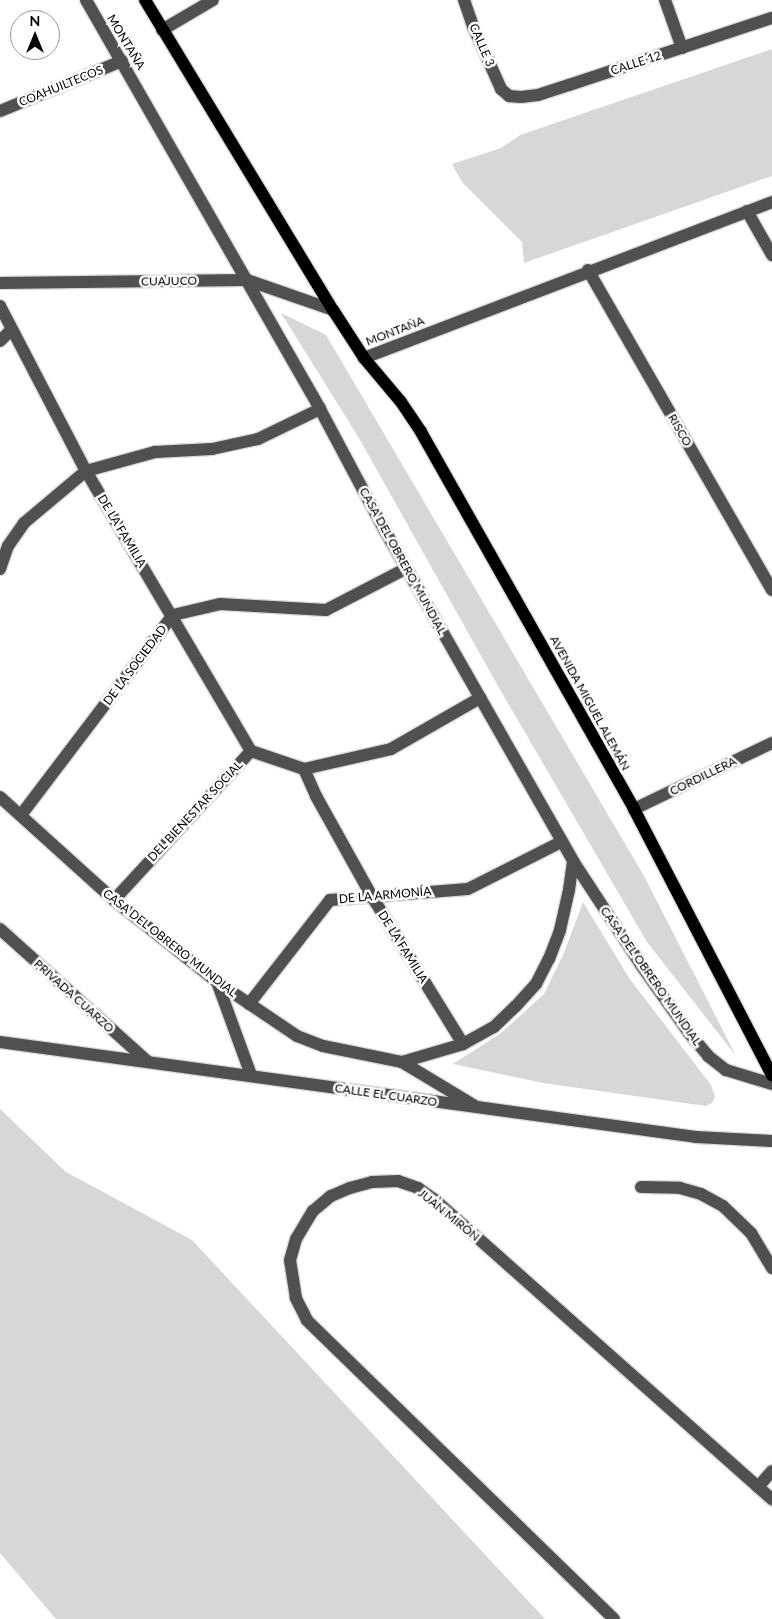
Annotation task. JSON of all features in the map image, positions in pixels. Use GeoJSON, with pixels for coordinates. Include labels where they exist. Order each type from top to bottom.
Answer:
{"type":"FeatureCollection","features":[{"type":"Feature","properties":{"kind":"main road","name":"MONTAÑA"},"geometry":{"type":"LineString","coordinates":[[145,0],[332,310],[364,358]]}},
{"type":"Feature","properties":{"kind":"main road","name":"AVENIDA MIGUEL ALEMÁN"},"geometry":{"type":"LineString","coordinates":[[364,358],[401,402],[421,432],[634,809],[772,1075]]}},
{"type":"Feature","properties":{"kind":"street","name":"MONTAÑA"},"geometry":{"type":"LineString","coordinates":[[86,0],[247,280]]}},
{"type":"Feature","properties":{"kind":"street"},"geometry":{"type":"LineString","coordinates":[[162,30],[213,0]]}},
{"type":"Feature","properties":{"kind":"street","name":"CALLE 3"},"geometry":{"type":"LineString","coordinates":[[464,0],[473,26],[501,89]]}},
{"type":"Feature","properties":{"kind":"street"},"geometry":{"type":"LineString","coordinates":[[666,0],[682,48]]}},
{"type":"Feature","properties":{"kind":"street","name":"CALLE 12"},"geometry":{"type":"LineString","coordinates":[[501,89],[509,96],[538,95],[772,18]]}},
{"type":"Feature","properties":{"kind":"street","name":"COAHUILTECOS"},"geometry":{"type":"LineString","coordinates":[[0,111],[122,61]]}},
{"type":"Feature","properties":{"kind":"street","name":"MONTAÑA"},"geometry":{"type":"LineString","coordinates":[[364,358],[588,270],[772,202]]}},
{"type":"Feature","properties":{"kind":"street"},"geometry":{"type":"LineString","coordinates":[[747,211],[772,255]]}},
{"type":"Feature","properties":{"kind":"street","name":"RISCO"},"geometry":{"type":"LineString","coordinates":[[588,270],[772,590]]}},
{"type":"Feature","properties":{"kind":"street","name":"CUAJUCO"},"geometry":{"type":"LineString","coordinates":[[1,282],[247,280],[332,310]]}},
{"type":"Feature","properties":{"kind":"street","name":"CASA DEL OBRERO MUNDIAL"},"geometry":{"type":"LineString","coordinates":[[247,280],[320,409],[385,531],[561,842],[640,965],[708,1056],[726,1070],[772,1084]]}},
{"type":"Feature","properties":{"kind":"street","name":"DE LA FAMILIA"},"geometry":{"type":"LineString","coordinates":[[0,306],[10,330],[86,471],[173,615],[251,751]]}},
{"type":"Feature","properties":{"kind":"street"},"geometry":{"type":"LineString","coordinates":[[0,341],[10,330]]}},
{"type":"Feature","properties":{"kind":"street"},"geometry":{"type":"LineString","coordinates":[[0,569],[8,546],[24,523],[86,471],[155,452],[212,449],[258,439],[320,409]]}},
{"type":"Feature","properties":{"kind":"street","name":"DE LA SOCIEDAD"},"geometry":{"type":"LineString","coordinates":[[20,815],[129,675],[173,615],[220,604],[326,610],[407,568]]}},
{"type":"Feature","properties":{"kind":"street"},"geometry":{"type":"LineString","coordinates":[[304,769],[391,749],[480,698]]}},
{"type":"Feature","properties":{"kind":"street","name":"CORDILLERA"},"geometry":{"type":"LineString","coordinates":[[634,809],[772,743]]}},
{"type":"Feature","properties":{"kind":"street","name":"DEL BIENESTAR SOCIAL"},"geometry":{"type":"LineString","coordinates":[[114,900],[251,751],[304,769]]}},
{"type":"Feature","properties":{"kind":"street","name":"DE LA FAMILIA"},"geometry":{"type":"LineString","coordinates":[[304,769],[316,796],[371,895],[463,1044]]}},
{"type":"Feature","properties":{"kind":"street","name":"CASA DEL OBRERO MUNDIAL"},"geometry":{"type":"LineString","coordinates":[[0,797],[114,900],[217,982],[297,1036],[323,1046],[402,1062],[436,1054],[463,1044],[494,1027],[536,984],[549,959],[560,930],[573,862]]}},
{"type":"Feature","properties":{"kind":"street","name":"DE LA ARMONÍA"},"geometry":{"type":"LineString","coordinates":[[249,1004],[330,900],[468,888],[561,842]]}},
{"type":"Feature","properties":{"kind":"street","name":"PRIVADA CUARZO"},"geometry":{"type":"LineString","coordinates":[[0,929],[148,1062]]}},
{"type":"Feature","properties":{"kind":"street"},"geometry":{"type":"LineString","coordinates":[[217,982],[251,1076]]}},
{"type":"Feature","properties":{"kind":"street","name":"CALLE EL CUARZO"},"geometry":{"type":"LineString","coordinates":[[0,1042],[481,1110],[696,1138],[772,1141]]}},
{"type":"Feature","properties":{"kind":"street"},"geometry":{"type":"LineString","coordinates":[[402,1062],[481,1110]]}},
{"type":"Feature","properties":{"kind":"street","name":"JUAN MIRÓN"},"geometry":{"type":"LineString","coordinates":[[614,1619],[307,1320],[296,1298],[290,1260],[296,1239],[313,1212],[331,1196],[372,1182],[398,1181],[418,1188],[434,1200],[772,1499]]}},
{"type":"Feature","properties":{"kind":"street"},"geometry":{"type":"LineString","coordinates":[[640,1187],[680,1188],[701,1194],[723,1206],[751,1233],[772,1268]]}},
{"type":"Feature","properties":{"kind":"street"},"geometry":{"type":"LineString","coordinates":[[758,1487],[772,1471]]}},
{"type":"Feature","properties":{"kind":"shaded area"},"geometry":{"type":"Polygon","coordinates":[[[772,49],[772,176],[524,263],[522,242],[462,182],[452,164],[501,148],[520,135],[772,49]]]}},
{"type":"Feature","properties":{"kind":"shaded area"},"geometry":{"type":"Polygon","coordinates":[[[281,313],[326,335],[644,876],[736,1056],[647,942],[498,686],[359,438],[281,313]]]}},
{"type":"Feature","properties":{"kind":"shaded area"},"geometry":{"type":"Polygon","coordinates":[[[583,902],[629,978],[711,1085],[715,1097],[712,1103],[706,1106],[543,1083],[453,1064],[501,1033],[544,994],[564,953],[583,902]]]}},
{"type":"Feature","properties":{"kind":"shaded area"},"geometry":{"type":"Polygon","coordinates":[[[0,1109],[66,1172],[192,1240],[545,1619],[56,1619],[0,1553],[0,1109]]]}}]}
